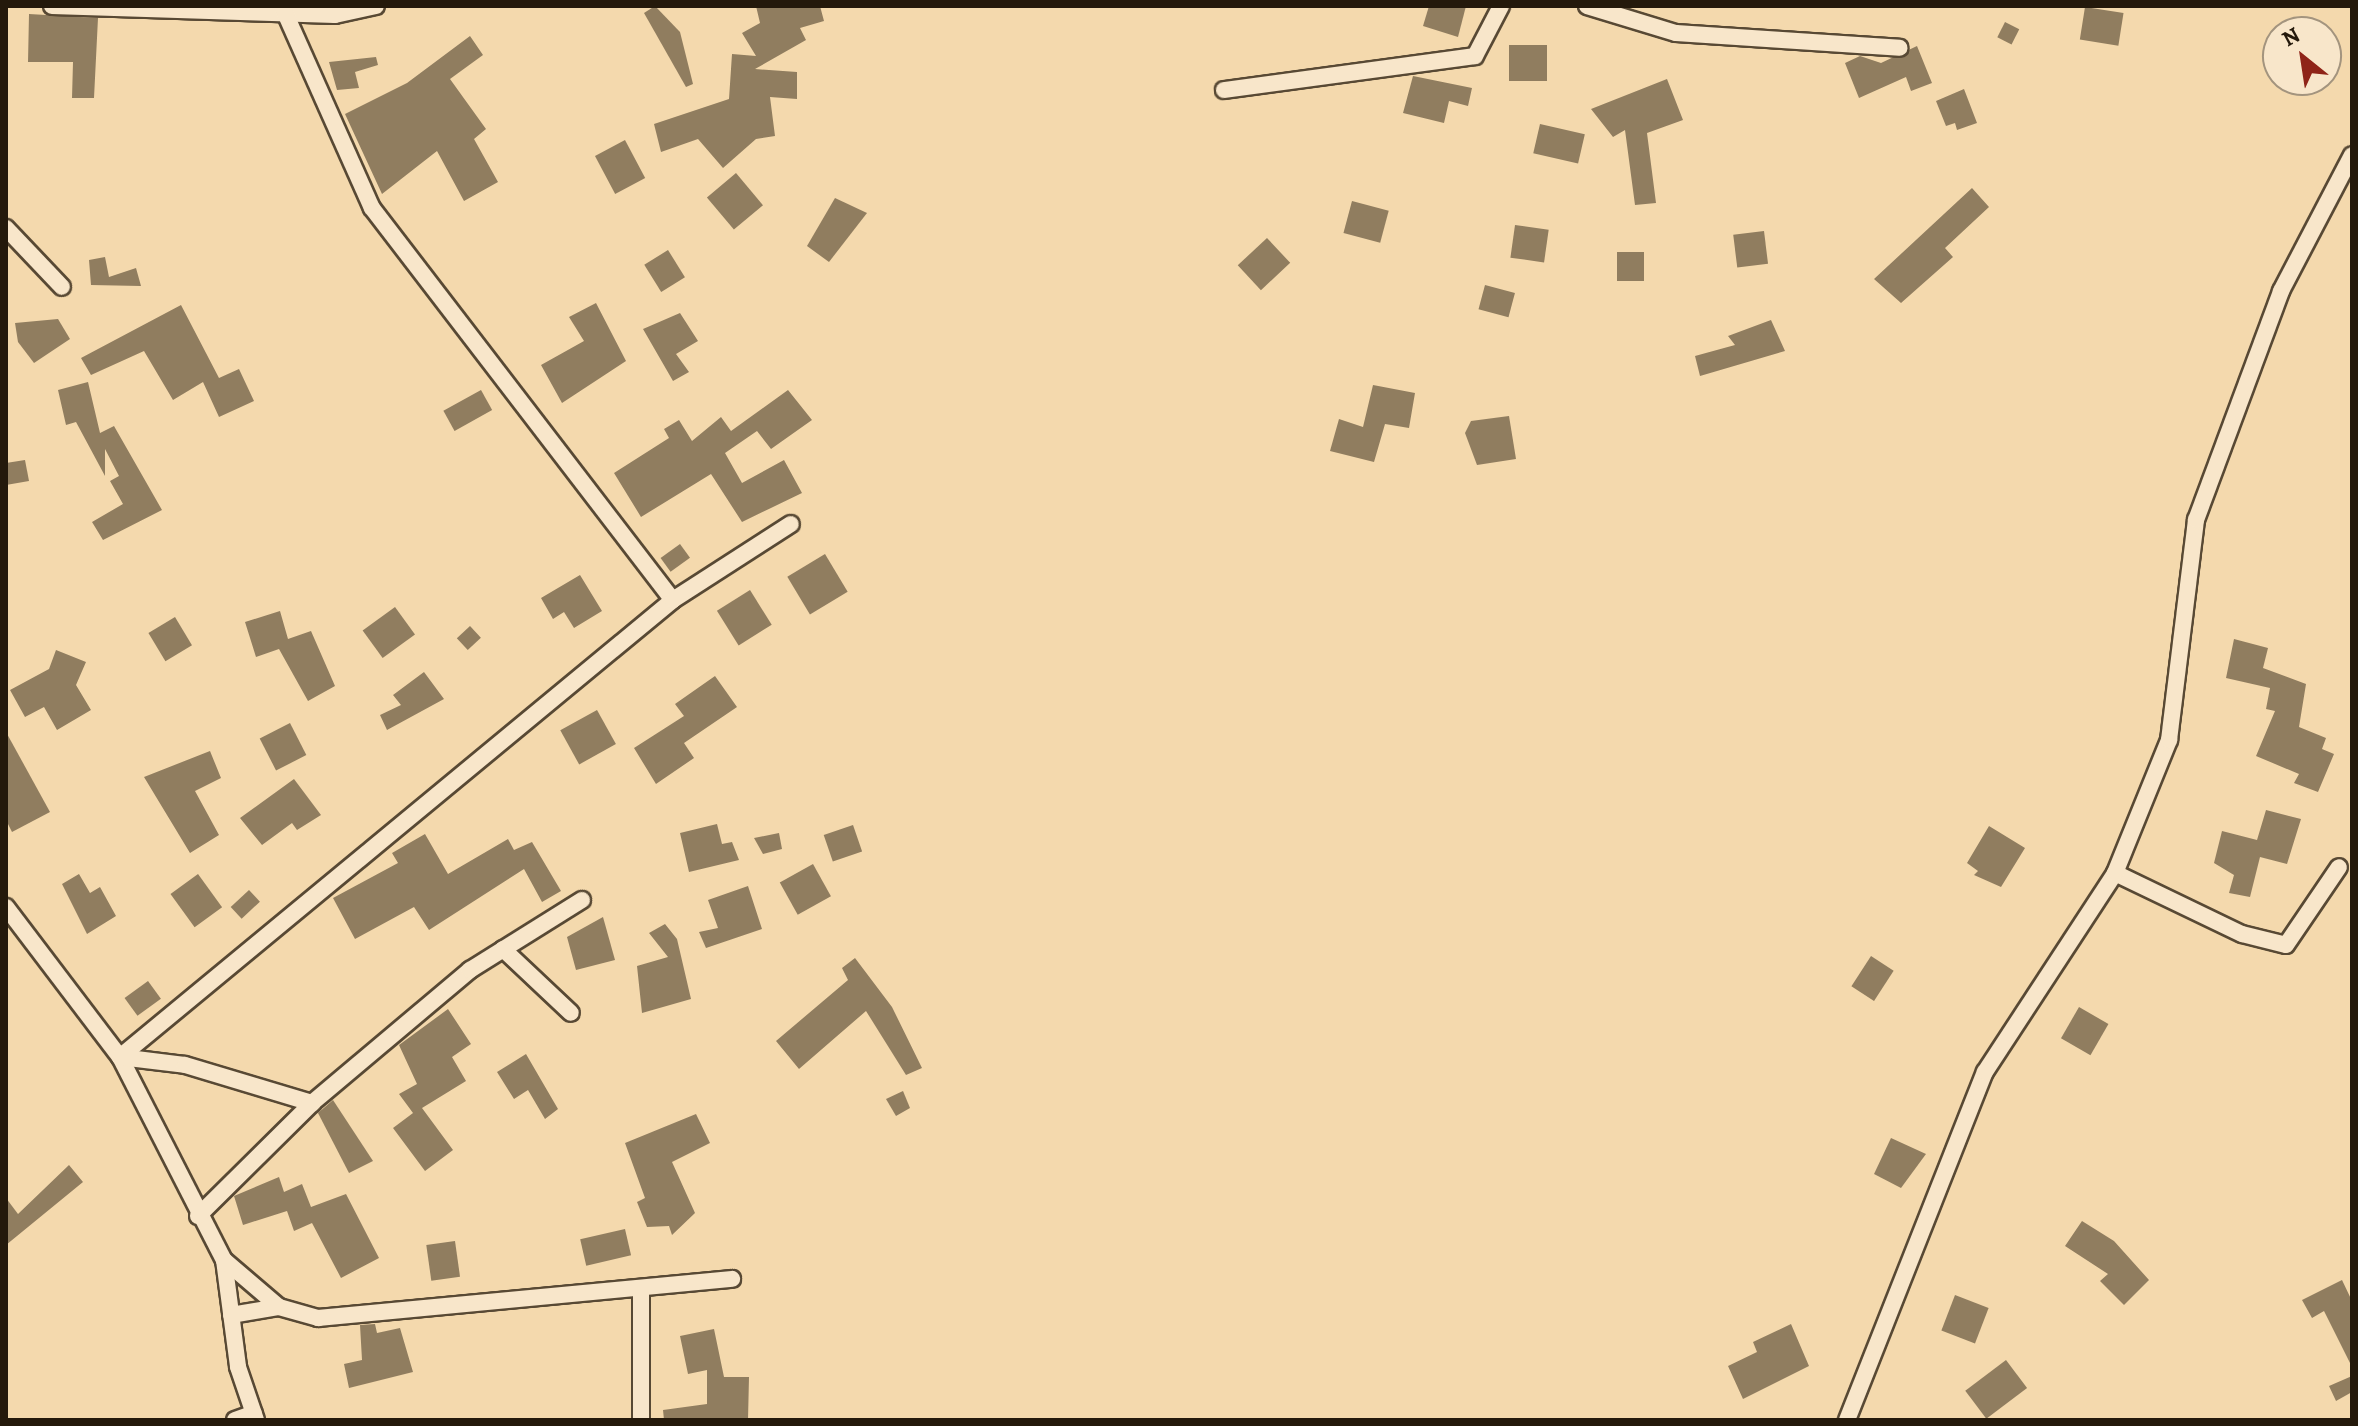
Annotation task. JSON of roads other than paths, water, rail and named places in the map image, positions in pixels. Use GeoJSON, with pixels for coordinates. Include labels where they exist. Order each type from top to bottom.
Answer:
{"type":"FeatureCollection","features":[{"type":"Feature","properties":{"kind":"street"},"geometry":{"type":"LineString","coordinates":[[52,6],[283,10],[376,6]]}},
{"type":"Feature","properties":{"kind":"street"},"geometry":{"type":"LineString","coordinates":[[1224,90],[1475,56],[1501,6]]}},
{"type":"Feature","properties":{"kind":"street"},"geometry":{"type":"LineString","coordinates":[[1587,6],[1676,33],[1899,48]]}},
{"type":"Feature","properties":{"kind":"street"},"geometry":{"type":"LineString","coordinates":[[283,10],[372,208],[673,600]]}},
{"type":"Feature","properties":{"kind":"street"},"geometry":{"type":"LineString","coordinates":[[1847,1420],[1985,1072],[2115,873],[2169,740],[2196,520],[2281,291],[2352,155]]}},
{"type":"Feature","properties":{"kind":"street"},"geometry":{"type":"LineString","coordinates":[[6,228],[62,287]]}},
{"type":"Feature","properties":{"kind":"street"},"geometry":{"type":"LineString","coordinates":[[120,1057],[673,600],[791,524]]}},
{"type":"Feature","properties":{"kind":"street"},"geometry":{"type":"LineString","coordinates":[[2115,873],[2242,934],[2286,945],[2339,867]]}},
{"type":"Feature","properties":{"kind":"street"},"geometry":{"type":"LineString","coordinates":[[198,1216],[312,1103],[503,949],[582,900]]}},
{"type":"Feature","properties":{"kind":"street"},"geometry":{"type":"LineString","coordinates":[[6,907],[120,1057],[198,1216],[224,1260],[279,1307],[318,1318],[732,1279]]}},
{"type":"Feature","properties":{"kind":"street"},"geometry":{"type":"LineString","coordinates":[[503,949],[571,1013]]}},
{"type":"Feature","properties":{"kind":"street"},"geometry":{"type":"LineString","coordinates":[[120,1057],[185,1065],[312,1103]]}},
{"type":"Feature","properties":{"kind":"street"},"geometry":{"type":"LineString","coordinates":[[224,1260],[231,1315],[255,1417],[235,1420]]}},
{"type":"Feature","properties":{"kind":"street"},"geometry":{"type":"LineString","coordinates":[[641,1288],[641,1420]]}},
{"type":"Feature","properties":{"kind":"street"},"geometry":{"type":"LineString","coordinates":[[231,1315],[279,1307]]}}]}
